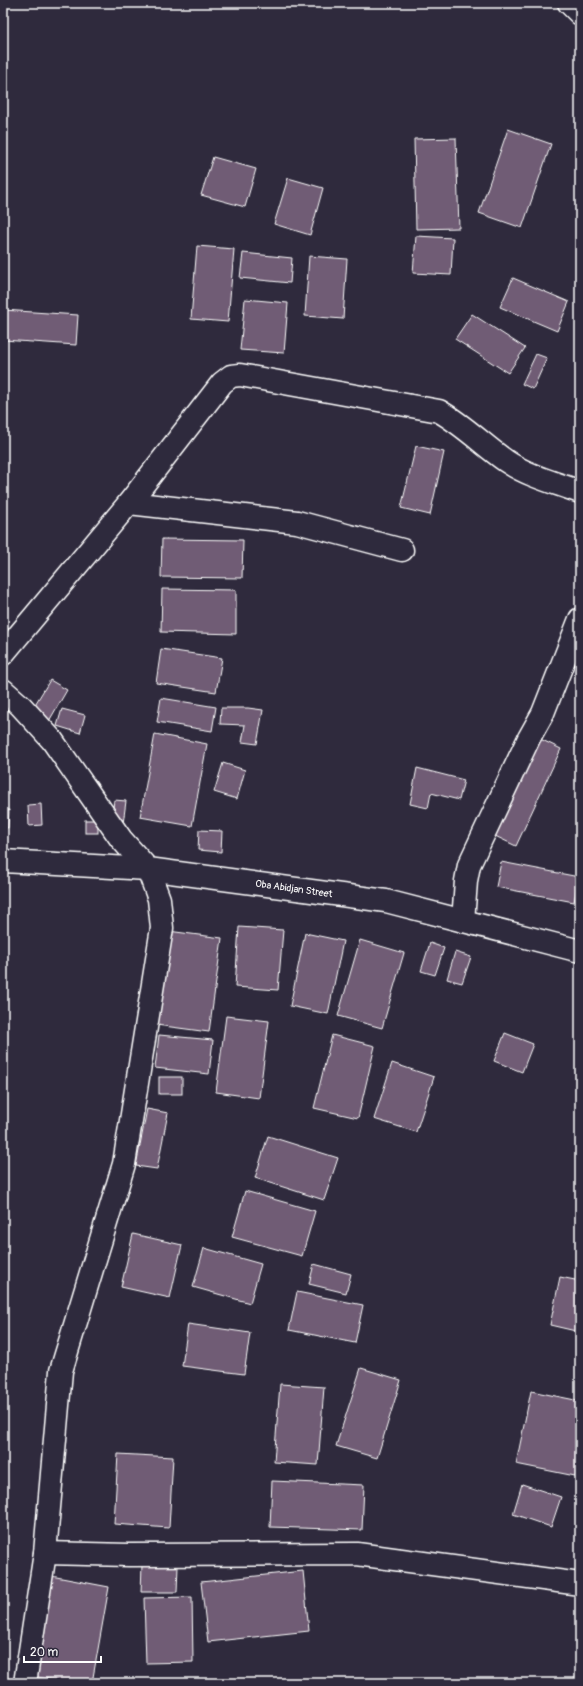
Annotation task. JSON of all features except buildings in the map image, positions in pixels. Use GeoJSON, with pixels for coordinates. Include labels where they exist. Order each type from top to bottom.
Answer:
{"type":"FeatureCollection","features":[{"type":"Feature","properties":{"kind":"street"},"geometry":{"type":"LineString","coordinates":[[569,3],[580,14]]}},
{"type":"Feature","properties":{"kind":"street"},"geometry":{"type":"LineString","coordinates":[[3,654],[129,502],[222,383],[231,376],[240,375],[439,411],[456,420],[506,460],[520,469],[580,492]]}},
{"type":"Feature","properties":{"kind":"street"},"geometry":{"type":"LineString","coordinates":[[129,502],[296,522],[402,550]]}},
{"type":"Feature","properties":{"kind":"street"},"geometry":{"type":"LineString","coordinates":[[463,921],[466,881],[469,865],[529,738],[543,713],[580,619]]}},
{"type":"Feature","properties":{"kind":"street"},"geometry":{"type":"LineString","coordinates":[[3,690],[21,706],[52,740],[121,839],[148,869],[159,899],[162,928],[124,1164],[61,1371],[45,1553],[25,1683]]}},
{"type":"Feature","properties":{"kind":"street","name":"Oba Abidjan Street"},"geometry":{"type":"LineString","coordinates":[[3,861],[148,869],[386,901],[580,951]]}},
{"type":"Feature","properties":{"kind":"street"},"geometry":{"type":"LineString","coordinates":[[45,1553],[129,1555],[357,1554],[580,1584]]}}]}
